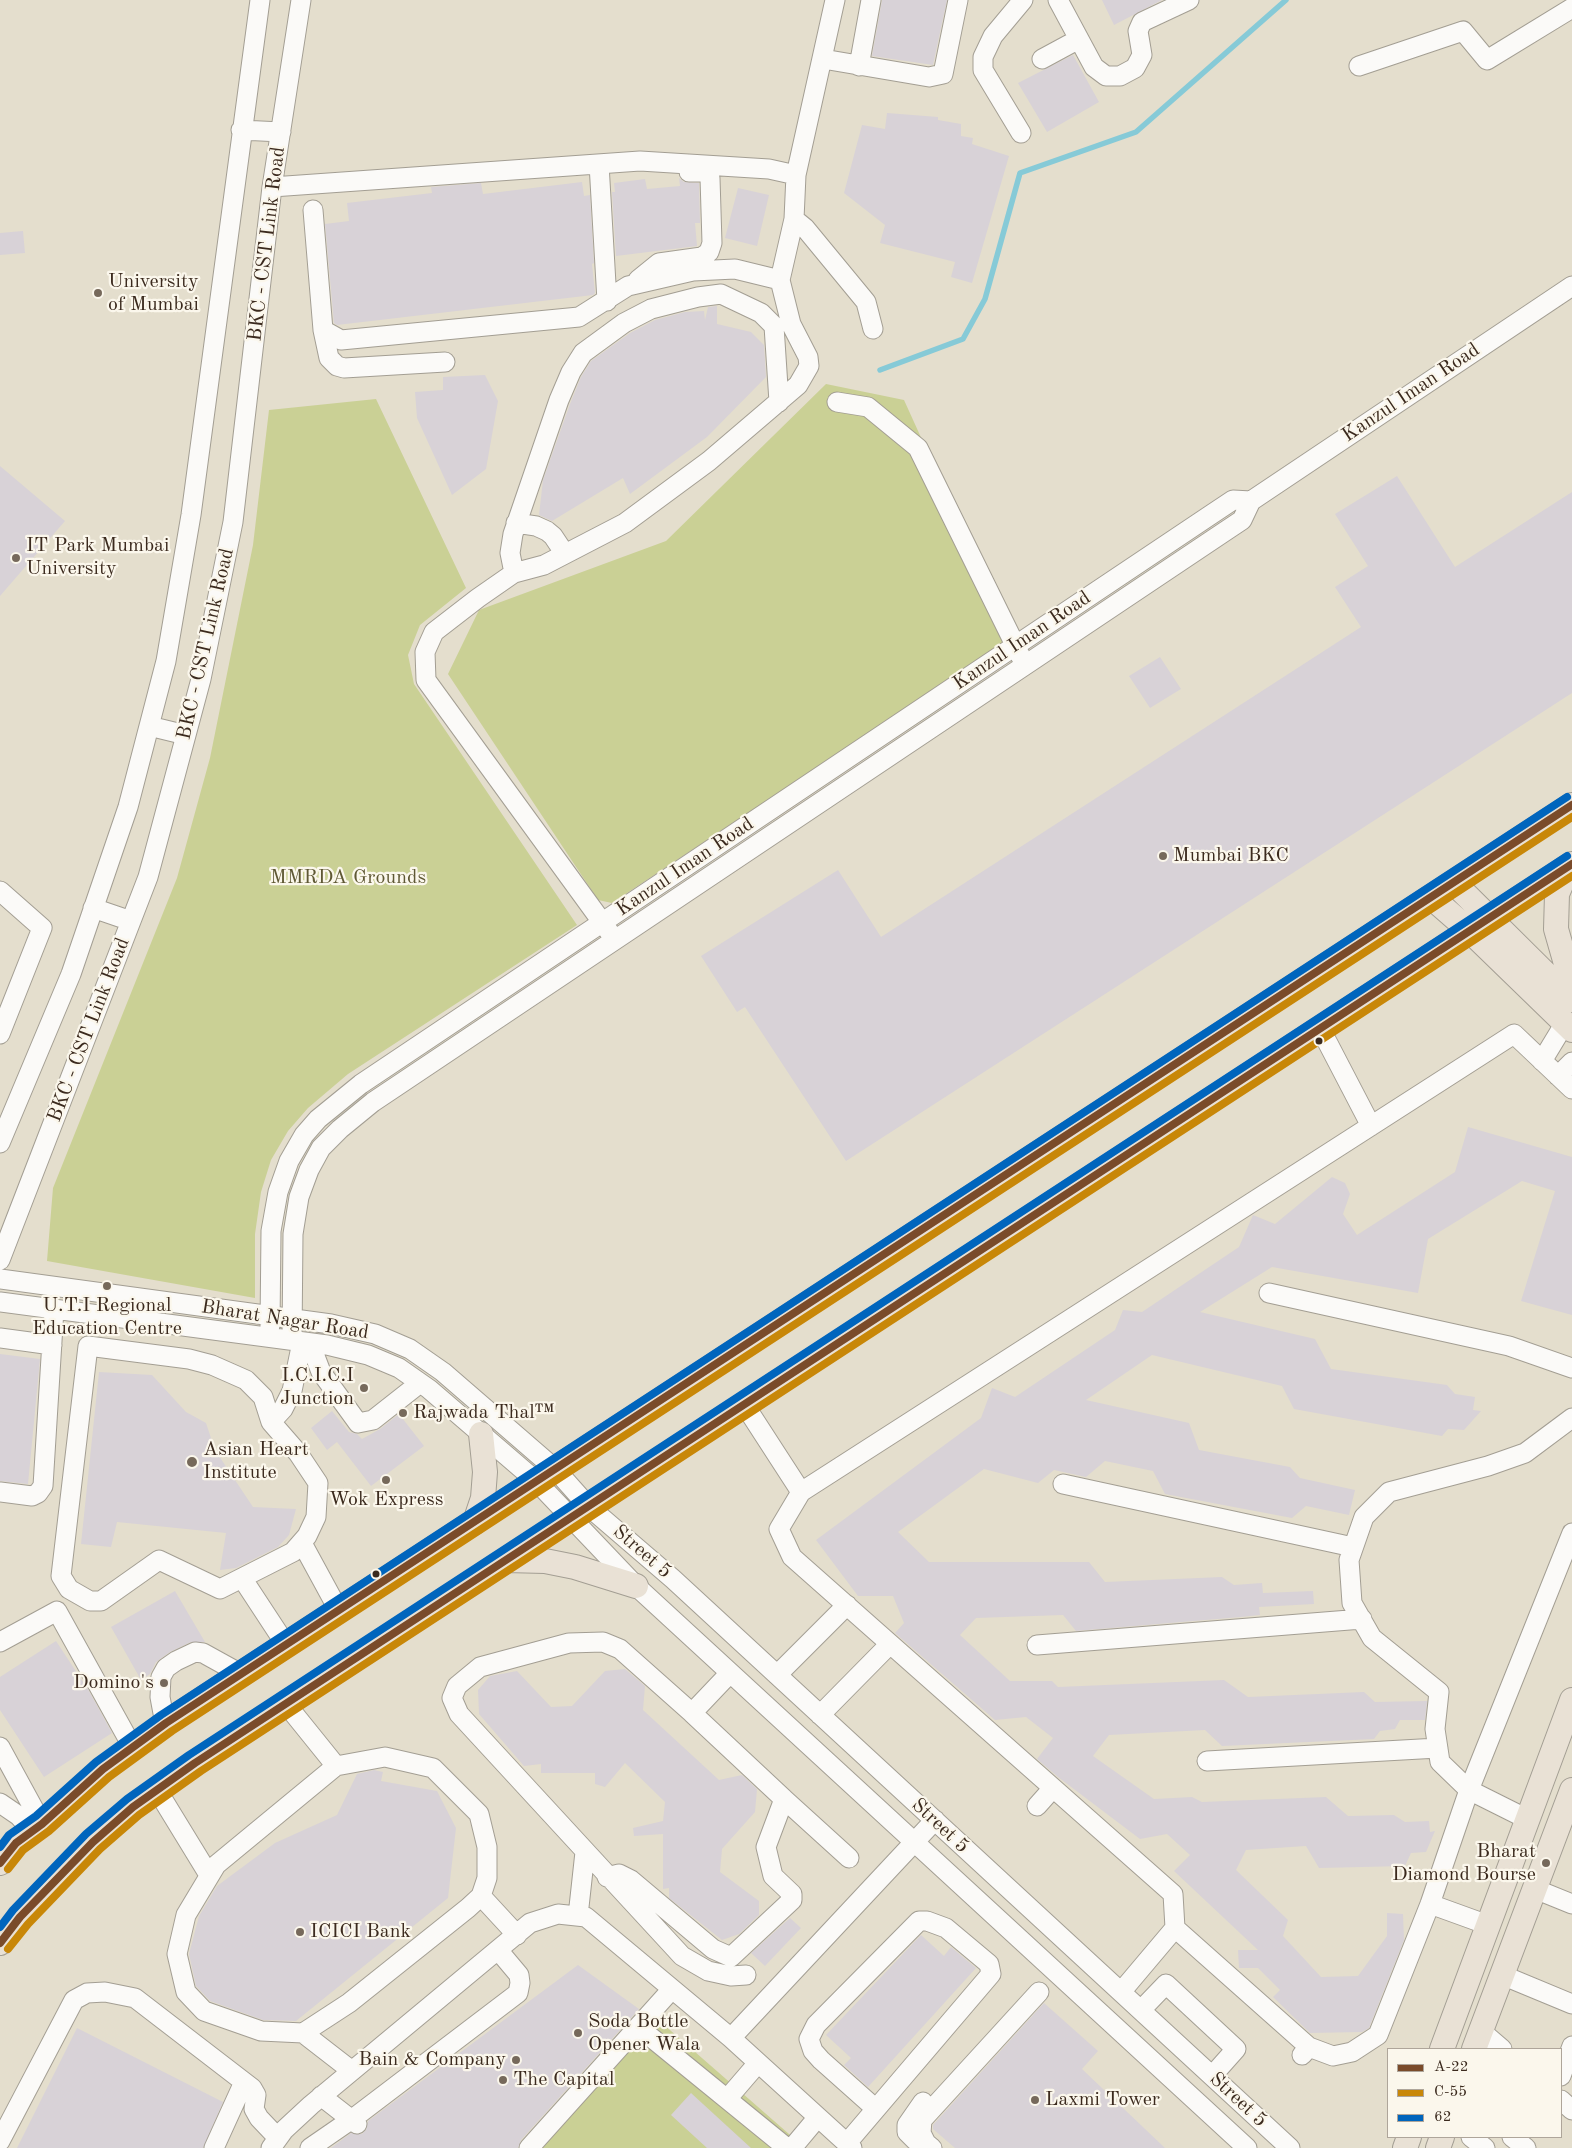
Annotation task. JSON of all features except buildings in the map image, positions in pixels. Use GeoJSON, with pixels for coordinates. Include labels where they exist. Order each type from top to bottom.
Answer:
{"type":"FeatureCollection","features":[{"type":"Feature","properties":{"kind":"main road"},"geometry":{"type":"LineString","coordinates":[[0,1863],[24,1829],[103,1769],[130,1743],[165,1724],[1572,805]]}},
{"type":"Feature","properties":{"kind":"main road"},"geometry":{"type":"LineString","coordinates":[[0,1943],[20,1918],[93,1842],[157,1790],[195,1763],[1570,865]]}},
{"type":"Feature","properties":{"kind":"main road"},"geometry":{"type":"LineString","coordinates":[[1570,865],[1557,894],[1556,928],[1572,985]]}},
{"type":"Feature","properties":{"kind":"main road"},"geometry":{"type":"LineString","coordinates":[[1454,883],[1479,924],[1569,1026]]}},
{"type":"Feature","properties":{"kind":"main road"},"geometry":{"type":"LineString","coordinates":[[1431,897],[1479,924],[1572,1000]]}},
{"type":"Feature","properties":{"kind":"main road"},"geometry":{"type":"LineString","coordinates":[[475,1522],[483,1498],[485,1472],[481,1434]]}},
{"type":"Feature","properties":{"kind":"main road"},"geometry":{"type":"LineString","coordinates":[[506,1560],[545,1561],[575,1567],[636,1586]]}},
{"type":"Feature","properties":{"kind":"main road"},"geometry":{"type":"LineString","coordinates":[[1442,2048],[1572,1700]]}},
{"type":"Feature","properties":{"kind":"main road"},"geometry":{"type":"LineString","coordinates":[[1478,2040],[1572,1790]]}},
{"type":"Feature","properties":{"kind":"street","name":"BKC - CST Link Road"},"geometry":{"type":"LineString","coordinates":[[0,1143],[71,974],[128,807],[166,660],[191,515],[241,130],[260,0]]}},
{"type":"Feature","properties":{"kind":"street","name":"BKC - CST Link Road"},"geometry":{"type":"LineString","coordinates":[[0,1260],[148,877],[201,679],[233,522],[272,187],[301,0]]}},
{"type":"Feature","properties":{"kind":"street"},"geometry":{"type":"LineString","coordinates":[[615,940],[426,680],[425,652],[434,632],[461,610],[514,573],[544,564],[625,523],[708,461],[798,385],[809,366],[808,357],[791,324],[780,280],[794,219],[796,175],[835,0]]}},
{"type":"Feature","properties":{"kind":"street"},"geometry":{"type":"LineString","coordinates":[[859,66],[871,0]]}},
{"type":"Feature","properties":{"kind":"street"},"geometry":{"type":"LineString","coordinates":[[823,59],[930,77],[943,74],[958,0]]}},
{"type":"Feature","properties":{"kind":"street"},"geometry":{"type":"LineString","coordinates":[[1021,133],[983,70],[982,57],[993,36],[1023,0]]}},
{"type":"Feature","properties":{"kind":"street"},"geometry":{"type":"LineString","coordinates":[[1058,0],[1094,67],[1106,76],[1120,76],[1135,68],[1142,55],[1138,31],[1142,22],[1189,0]]}},
{"type":"Feature","properties":{"kind":"street"},"geometry":{"type":"LineString","coordinates":[[1359,66],[1463,31],[1487,60],[1572,8]]}},
{"type":"Feature","properties":{"kind":"street"},"geometry":{"type":"LineString","coordinates":[[1042,59],[1079,38]]}},
{"type":"Feature","properties":{"kind":"street"},"geometry":{"type":"LineString","coordinates":[[241,130],[281,132]]}},
{"type":"Feature","properties":{"kind":"street"},"geometry":{"type":"LineString","coordinates":[[272,187],[640,161],[769,169],[796,175]]}},
{"type":"Feature","properties":{"kind":"street"},"geometry":{"type":"LineString","coordinates":[[323,330],[341,340],[579,317],[636,283],[659,263],[702,257],[709,252],[712,243],[710,178],[707,174],[657,170],[640,161]]}},
{"type":"Feature","properties":{"kind":"street"},"geometry":{"type":"LineString","coordinates":[[599,164],[608,301]]}},
{"type":"Feature","properties":{"kind":"street"},"geometry":{"type":"LineString","coordinates":[[312,210],[323,330],[330,358],[337,366],[344,368],[445,362]]}},
{"type":"Feature","properties":{"kind":"street"},"geometry":{"type":"LineString","coordinates":[[794,219],[806,228],[866,302],[874,330]]}},
{"type":"Feature","properties":{"kind":"street"},"geometry":{"type":"LineString","coordinates":[[636,283],[693,271],[735,268],[780,280]]}},
{"type":"Feature","properties":{"kind":"street","name":"Kanzul Iman Road"},"geometry":{"type":"LineString","coordinates":[[301,1342],[291,1318],[293,1234],[299,1197],[309,1170],[321,1148],[340,1129],[373,1102],[1242,520],[1250,501],[1572,286]]}},
{"type":"Feature","properties":{"kind":"street"},"geometry":{"type":"LineString","coordinates":[[514,573],[510,553],[516,523],[556,408],[571,372],[583,353],[624,323],[651,309],[698,297],[721,294],[761,313],[774,326],[779,402]]}},
{"type":"Feature","properties":{"kind":"street"},"geometry":{"type":"LineString","coordinates":[[837,402],[868,407],[918,448],[1014,646],[1026,665]]}},
{"type":"Feature","properties":{"kind":"street","name":"Kanzul Iman Road"},"geometry":{"type":"LineString","coordinates":[[270,1337],[271,1231],[278,1192],[289,1161],[304,1135],[318,1119],[361,1084],[1233,500],[1250,501]]}},
{"type":"Feature","properties":{"kind":"street"},"geometry":{"type":"LineString","coordinates":[[516,523],[536,526],[547,531],[553,536],[565,554]]}},
{"type":"Feature","properties":{"kind":"street"},"geometry":{"type":"LineString","coordinates":[[149,726],[186,735]]}},
{"type":"Feature","properties":{"kind":"street"},"geometry":{"type":"LineString","coordinates":[[0,891],[42,928],[0,1034]]}},
{"type":"Feature","properties":{"kind":"street"},"geometry":{"type":"LineString","coordinates":[[93,908],[131,921]]}},
{"type":"Feature","properties":{"kind":"street"},"geometry":{"type":"LineString","coordinates":[[1542,1061],[1569,1026]]}},
{"type":"Feature","properties":{"kind":"street"},"geometry":{"type":"LineString","coordinates":[[1320,1028],[1371,1126]]}},
{"type":"Feature","properties":{"kind":"street"},"geometry":{"type":"LineString","coordinates":[[1572,1090],[1514,1034],[801,1492],[779,1529],[792,1557],[1173,1894],[1175,1928],[1306,2051],[1334,2056],[1352,2052],[1378,2035],[1430,1904],[1469,1790],[1572,1533]]}},
{"type":"Feature","properties":{"kind":"street"},"geometry":{"type":"LineString","coordinates":[[1558,1076],[1572,1062]]}},
{"type":"Feature","properties":{"kind":"street","name":"Bharat Nagar Road"},"geometry":{"type":"LineString","coordinates":[[0,1279],[291,1318],[331,1324],[375,1334],[410,1349],[443,1372],[546,1475]]}},
{"type":"Feature","properties":{"kind":"street"},"geometry":{"type":"LineString","coordinates":[[1269,1293],[1508,1346],[1572,1368]]}},
{"type":"Feature","properties":{"kind":"street","name":"Bharat Nagar Road"},"geometry":{"type":"LineString","coordinates":[[0,1302],[270,1337],[368,1355],[400,1368],[481,1434],[546,1475]]}},
{"type":"Feature","properties":{"kind":"street"},"geometry":{"type":"LineString","coordinates":[[0,1492],[32,1496],[38,1493],[43,1486],[54,1309]]}},
{"type":"Feature","properties":{"kind":"street"},"geometry":{"type":"LineString","coordinates":[[88,1346],[189,1358],[212,1365],[246,1380],[263,1398],[271,1422],[298,1453],[318,1484],[316,1517],[302,1543],[293,1552],[220,1589],[159,1560],[101,1601],[90,1601],[69,1588],[61,1576],[88,1346],[93,1314]]}},
{"type":"Feature","properties":{"kind":"street"},"geometry":{"type":"LineString","coordinates":[[189,1358],[193,1328]]}},
{"type":"Feature","properties":{"kind":"street"},"geometry":{"type":"LineString","coordinates":[[0,1338],[52,1345]]}},
{"type":"Feature","properties":{"kind":"street"},"geometry":{"type":"LineString","coordinates":[[301,1342],[358,1422],[373,1420],[420,1383]]}},
{"type":"Feature","properties":{"kind":"street"},"geometry":{"type":"LineString","coordinates":[[271,1422],[283,1409],[292,1391],[301,1342]]}},
{"type":"Feature","properties":{"kind":"street"},"geometry":{"type":"LineString","coordinates":[[744,1404],[801,1492]]}},
{"type":"Feature","properties":{"kind":"street"},"geometry":{"type":"LineString","coordinates":[[1528,1819],[1469,1790],[1440,1762],[1435,1729],[1439,1692],[1372,1638],[1352,1603],[1349,1560],[1364,1517],[1389,1492],[1488,1466],[1525,1453],[1572,1418]]}},
{"type":"Feature","properties":{"kind":"street"},"geometry":{"type":"LineString","coordinates":[[546,1475],[579,1512]]}},
{"type":"Feature","properties":{"kind":"street"},"geometry":{"type":"LineString","coordinates":[[1063,1484],[1353,1548]]}},
{"type":"Feature","properties":{"kind":"street","name":"Street 5"},"geometry":{"type":"LineString","coordinates":[[579,1512],[636,1586],[1247,2148]]}},
{"type":"Feature","properties":{"kind":"street","name":"Street 5"},"geometry":{"type":"LineString","coordinates":[[579,1512],[673,1579],[1290,2148]]}},
{"type":"Feature","properties":{"kind":"street"},"geometry":{"type":"LineString","coordinates":[[302,1543],[339,1610]]}},
{"type":"Feature","properties":{"kind":"street"},"geometry":{"type":"LineString","coordinates":[[242,1578],[286,1645]]}},
{"type":"Feature","properties":{"kind":"street"},"geometry":{"type":"LineString","coordinates":[[777,1675],[846,1605]]}},
{"type":"Feature","properties":{"kind":"street"},"geometry":{"type":"LineString","coordinates":[[0,1642],[57,1611],[130,1743]]}},
{"type":"Feature","properties":{"kind":"street"},"geometry":{"type":"LineString","coordinates":[[1037,1645],[1362,1619]]}},
{"type":"Feature","properties":{"kind":"street"},"geometry":{"type":"LineString","coordinates":[[746,1975],[732,1976],[708,1971],[682,1956],[607,1877],[459,1714],[452,1698],[457,1686],[480,1667],[569,1643],[603,1642],[620,1649],[849,1858]]}},
{"type":"Feature","properties":{"kind":"street"},"geometry":{"type":"LineString","coordinates":[[820,1715],[890,1644]]}},
{"type":"Feature","properties":{"kind":"street"},"geometry":{"type":"LineString","coordinates":[[165,1724],[160,1698],[161,1677],[166,1668],[176,1661],[195,1652],[203,1653],[241,1674]]}},
{"type":"Feature","properties":{"kind":"street"},"geometry":{"type":"LineString","coordinates":[[692,1714],[730,1673]]}},
{"type":"Feature","properties":{"kind":"street"},"geometry":{"type":"LineString","coordinates":[[286,1704],[336,1766]]}},
{"type":"Feature","properties":{"kind":"street"},"geometry":{"type":"LineString","coordinates":[[0,1747],[24,1829]]}},
{"type":"Feature","properties":{"kind":"street"},"geometry":{"type":"LineString","coordinates":[[1207,1760],[1438,1748]]}},
{"type":"Feature","properties":{"kind":"street"},"geometry":{"type":"LineString","coordinates":[[303,2033],[349,2004],[481,1896],[487,1878],[487,1847],[479,1814],[433,1768],[385,1757],[336,1766],[216,1865],[186,1915],[176,1954],[186,1992],[204,2011],[262,2031],[303,2033],[352,2071]]}},
{"type":"Feature","properties":{"kind":"street"},"geometry":{"type":"LineString","coordinates":[[1037,1806],[1053,1788]]}},
{"type":"Feature","properties":{"kind":"street"},"geometry":{"type":"LineString","coordinates":[[157,1790],[209,1875]]}},
{"type":"Feature","properties":{"kind":"street"},"geometry":{"type":"LineString","coordinates":[[607,1877],[619,1874],[631,1880],[713,1949],[731,1957],[792,1900],[792,1894],[773,1876],[766,1846],[784,1799]]}},
{"type":"Feature","properties":{"kind":"street"},"geometry":{"type":"LineString","coordinates":[[0,1803],[19,1816],[24,1829]]}},
{"type":"Feature","properties":{"kind":"street"},"geometry":{"type":"LineString","coordinates":[[731,2038],[935,1820]]}},
{"type":"Feature","properties":{"kind":"street"},"geometry":{"type":"LineString","coordinates":[[578,1916],[585,1852]]}},
{"type":"Feature","properties":{"kind":"street"},"geometry":{"type":"LineString","coordinates":[[1535,1889],[1572,1904]]}},
{"type":"Feature","properties":{"kind":"street"},"geometry":{"type":"LineString","coordinates":[[481,1896],[517,1935]]}},
{"type":"Feature","properties":{"kind":"street"},"geometry":{"type":"LineString","coordinates":[[1430,1904],[1488,1925]]}},
{"type":"Feature","properties":{"kind":"street"},"geometry":{"type":"LineString","coordinates":[[278,2139],[317,2100],[530,1924],[558,1914],[586,1917],[731,2038],[850,2146],[876,2109],[991,1974],[989,1964],[946,1928],[927,1921],[918,1921],[816,2026],[809,2039],[813,2050],[821,2060],[876,2109]]}},
{"type":"Feature","properties":{"kind":"street"},"geometry":{"type":"LineString","coordinates":[[1121,1992],[1175,1928]]}},
{"type":"Feature","properties":{"kind":"street"},"geometry":{"type":"LineString","coordinates":[[310,2148],[348,2126],[518,1994],[520,1983],[518,1975],[498,1950]]}},
{"type":"Feature","properties":{"kind":"street"},"geometry":{"type":"LineString","coordinates":[[1502,1975],[1572,2004]]}},
{"type":"Feature","properties":{"kind":"street"},"geometry":{"type":"LineString","coordinates":[[1141,2010],[1166,1984],[1236,2049],[1212,2076]]}},
{"type":"Feature","properties":{"kind":"street"},"geometry":{"type":"LineString","coordinates":[[0,2141],[74,2000],[87,1993],[105,1992],[135,1998],[252,2088],[256,2096],[254,2109],[259,2118],[278,2139],[305,2148]]}},
{"type":"Feature","properties":{"kind":"street"},"geometry":{"type":"LineString","coordinates":[[546,2148],[646,2034],[676,1992]]}},
{"type":"Feature","properties":{"kind":"street"},"geometry":{"type":"LineString","coordinates":[[529,2148],[676,1992]]}},
{"type":"Feature","properties":{"kind":"street"},"geometry":{"type":"LineString","coordinates":[[929,2146],[920,2133],[922,2120],[929,2110],[1039,1992]]}},
{"type":"Feature","properties":{"kind":"street"},"geometry":{"type":"LineString","coordinates":[[646,2034],[787,2148]]}},
{"type":"Feature","properties":{"kind":"street"},"geometry":{"type":"LineString","coordinates":[[1478,2040],[1499,2048]]}},
{"type":"Feature","properties":{"kind":"street"},"geometry":{"type":"LineString","coordinates":[[1562,2073],[1572,2046]]}},
{"type":"Feature","properties":{"kind":"street"},"geometry":{"type":"LineString","coordinates":[[727,2099],[758,2063]]}},
{"type":"Feature","properties":{"kind":"street"},"geometry":{"type":"LineString","coordinates":[[929,2146],[915,2140],[907,2132],[907,2125],[913,2114],[948,2074]]}},
{"type":"Feature","properties":{"kind":"street"},"geometry":{"type":"LineString","coordinates":[[214,2148],[244,2082]]}},
{"type":"Feature","properties":{"kind":"street"},"geometry":{"type":"LineString","coordinates":[[317,2100],[348,2126]]}},
{"type":"Feature","properties":{"kind":"street"},"geometry":{"type":"LineString","coordinates":[[1562,2101],[1572,2110]]}},
{"type":"Feature","properties":{"kind":"street"},"geometry":{"type":"LineString","coordinates":[[792,2148],[818,2117]]}},
{"type":"Feature","properties":{"kind":"street"},"geometry":{"type":"LineString","coordinates":[[1472,2138],[1485,2148]]}},
{"type":"Feature","properties":{"kind":"street"},"geometry":{"type":"LineString","coordinates":[[1513,2138],[1526,2148]]}},
{"type":"Feature","properties":{"kind":"green space"},"geometry":{"type":"Polygon","coordinates":[[[826,384],[904,400],[1012,638],[612,903],[598,900],[448,674],[479,610],[666,541],[826,384]]]}},
{"type":"Feature","properties":{"kind":"green space","name":"MMRDA Grounds"},"geometry":{"type":"Polygon","coordinates":[[[376,399],[466,588],[420,625],[408,655],[414,684],[577,925],[348,1074],[308,1108],[288,1131],[271,1160],[261,1192],[255,1234],[255,1298],[47,1261],[53,1188],[177,878],[210,758],[253,545],[269,410],[376,399]]]}},
{"type":"Feature","properties":{"kind":"green space"},"geometry":{"type":"Polygon","coordinates":[[[655,2017],[805,2148],[538,2148],[646,2033],[655,2017]]]}},
{"type":"Feature","properties":{"kind":"waterway"},"geometry":{"type":"LineString","coordinates":[[880,370],[963,339],[985,299],[1020,173],[1136,132],[1286,0]]}},
{"type":"Feature","properties":{"kind":"transit line","name":"62"},"geometry":{"type":"LineString","coordinates":[[0,1847],[9,1835],[36,1816],[96,1762],[161,1715],[1567,797]]}},
{"type":"Feature","properties":{"kind":"transit line","name":"A-22"},"geometry":{"type":"LineString","coordinates":[[0,1863],[16,1843],[42,1824],[103,1769],[166,1723],[1572,805]]}},
{"type":"Feature","properties":{"kind":"transit line","name":"C-55"},"geometry":{"type":"LineString","coordinates":[[8,1869],[23,1850],[49,1831],[109,1777],[172,1731],[1572,817]]}},
{"type":"Feature","properties":{"kind":"transit line","name":"62"},"geometry":{"type":"LineString","coordinates":[[0,1927],[13,1910],[86,1834],[127,1799],[189,1755],[1567,856]]}},
{"type":"Feature","properties":{"kind":"transit line","name":"A-22"},"geometry":{"type":"LineString","coordinates":[[0,1943],[20,1917],[93,1842],[133,1807],[195,1763],[1572,864]]}},
{"type":"Feature","properties":{"kind":"transit line","name":"C-55"},"geometry":{"type":"LineString","coordinates":[[8,1949],[28,1924],[100,1849],[139,1815],[201,1771],[1572,876]]}},
{"type":"Feature","properties":{"kind":"place","name":"University of Mumbai"},"geometry":{"type":"Point","coordinates":[98,293]}},
{"type":"Feature","properties":{"kind":"place","name":"IT Park Mumbai University"},"geometry":{"type":"Point","coordinates":[16,558]}},
{"type":"Feature","properties":{"kind":"place","name":"Mumbai BKC"},"geometry":{"type":"Point","coordinates":[1163,856]}},
{"type":"Feature","properties":{"kind":"place","name":"U.T.I Regional Education Centre"},"geometry":{"type":"Point","coordinates":[107,1286]}},
{"type":"Feature","properties":{"kind":"place","name":"I.C.I.C.I Junction"},"geometry":{"type":"Point","coordinates":[364,1388]}},
{"type":"Feature","properties":{"kind":"place","name":"Rajwada Thal™"},"geometry":{"type":"Point","coordinates":[403,1413]}},
{"type":"Feature","properties":{"kind":"place","name":"Asian Heart Institute"},"geometry":{"type":"Point","coordinates":[192,1462]}},
{"type":"Feature","properties":{"kind":"place","name":"Wok Express"},"geometry":{"type":"Point","coordinates":[386,1480]}},
{"type":"Feature","properties":{"kind":"place","name":"Domino's"},"geometry":{"type":"Point","coordinates":[164,1683]}},
{"type":"Feature","properties":{"kind":"place","name":"Bharat Diamond Bourse"},"geometry":{"type":"Point","coordinates":[1546,1863]}},
{"type":"Feature","properties":{"kind":"place","name":"ICICI Bank"},"geometry":{"type":"Point","coordinates":[300,1932]}},
{"type":"Feature","properties":{"kind":"place","name":"Soda Bottle Opener Wala"},"geometry":{"type":"Point","coordinates":[578,2033]}},
{"type":"Feature","properties":{"kind":"place","name":"Bain & Company"},"geometry":{"type":"Point","coordinates":[516,2060]}},
{"type":"Feature","properties":{"kind":"place","name":"The Capital"},"geometry":{"type":"Point","coordinates":[503,2080]}},
{"type":"Feature","properties":{"kind":"place","name":"Laxmi Tower"},"geometry":{"type":"Point","coordinates":[1035,2100]}}]}
